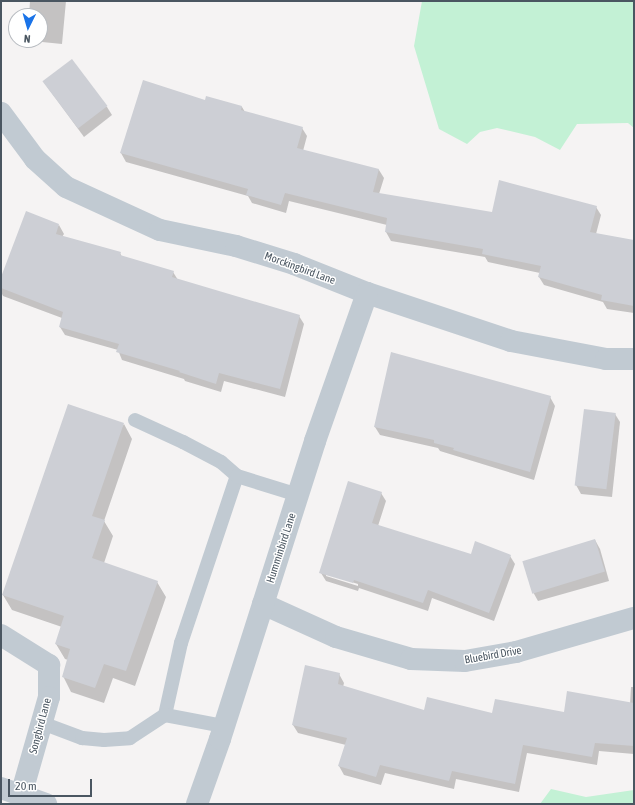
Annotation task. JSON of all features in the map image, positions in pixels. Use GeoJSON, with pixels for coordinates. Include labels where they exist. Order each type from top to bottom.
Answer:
{"type":"FeatureCollection","features":[{"type":"Feature","properties":{"kind":"street","name":"Morckingbird Lane"},"geometry":{"type":"LineString","coordinates":[[1,113],[35,159],[66,187],[160,230],[236,246],[294,264],[367,294],[511,341],[606,358],[634,359]]}},
{"type":"Feature","properties":{"kind":"street","name":"Humminbird Lane"},"geometry":{"type":"LineString","coordinates":[[197,804],[224,726],[315,441],[367,294]]}},
{"type":"Feature","properties":{"kind":"street","name":"Bluebird Drive"},"geometry":{"type":"LineString","coordinates":[[263,604],[336,637],[411,660],[465,661],[516,652],[634,618]]}},
{"type":"Feature","properties":{"kind":"street","name":"Songbird Lane"},"geometry":{"type":"LineString","coordinates":[[1,635],[49,665],[49,697],[42,723],[11,791]]}},
{"type":"Feature","properties":{"kind":"street"},"geometry":{"type":"LineString","coordinates":[[11,791],[46,804]]}},
{"type":"Feature","properties":{"kind":"lane"},"geometry":{"type":"LineString","coordinates":[[135,420],[183,442],[221,462],[237,476],[298,495]]}},
{"type":"Feature","properties":{"kind":"lane"},"geometry":{"type":"LineString","coordinates":[[165,715],[181,643],[237,476]]}},
{"type":"Feature","properties":{"kind":"lane"},"geometry":{"type":"LineString","coordinates":[[42,723],[82,738],[104,740],[130,738],[165,715],[224,726]]}},
{"type":"Feature","properties":{"kind":"green space"},"geometry":{"type":"Polygon","coordinates":[[[422,1],[634,1],[634,128],[628,123],[577,124],[560,150],[535,137],[497,128],[480,132],[467,144],[439,129],[414,46],[422,1]]]}},
{"type":"Feature","properties":{"kind":"green space"},"geometry":{"type":"Polygon","coordinates":[[[551,789],[586,797],[634,790],[634,804],[540,804],[551,789]]]}},
{"type":"Feature","properties":{"kind":"building"},"geometry":{"type":"Polygon","coordinates":[[[72,59],[108,106],[78,128],[42,81],[72,59]]]}},
{"type":"Feature","properties":{"kind":"building"},"geometry":{"type":"Polygon","coordinates":[[[143,80],[205,100],[206,96],[242,106],[241,110],[303,127],[297,148],[379,169],[373,192],[492,212],[499,180],[597,206],[590,232],[634,240],[634,306],[601,300],[602,295],[538,277],[541,266],[482,254],[483,249],[385,232],[387,218],[285,193],[281,205],[246,195],[248,189],[120,153],[143,80]]]}},
{"type":"Feature","properties":{"kind":"building"},"geometry":{"type":"Polygon","coordinates":[[[26,211],[59,224],[56,234],[121,252],[120,255],[174,271],[172,277],[300,315],[280,389],[219,373],[216,384],[179,372],[180,371],[116,352],[119,344],[59,327],[63,312],[1,288],[1,277],[26,211]]]}},
{"type":"Feature","properties":{"kind":"building"},"geometry":{"type":"Polygon","coordinates":[[[391,352],[551,396],[530,472],[453,450],[454,448],[434,443],[434,440],[374,427],[391,352]]]}},
{"type":"Feature","properties":{"kind":"building"},"geometry":{"type":"Polygon","coordinates":[[[68,404],[124,423],[92,516],[105,520],[92,558],[158,581],[126,671],[104,664],[95,688],[62,677],[70,649],[55,644],[64,616],[2,595],[68,404]]]}},
{"type":"Feature","properties":{"kind":"building"},"geometry":{"type":"Polygon","coordinates":[[[584,409],[616,413],[606,489],[575,485],[584,409]]]}},
{"type":"Feature","properties":{"kind":"building"},"geometry":{"type":"Polygon","coordinates":[[[348,481],[382,492],[372,523],[471,554],[475,541],[511,555],[489,613],[428,590],[423,603],[354,580],[353,583],[319,573],[348,481]]]}},
{"type":"Feature","properties":{"kind":"building"},"geometry":{"type":"Polygon","coordinates":[[[595,539],[605,572],[532,594],[522,561],[595,539]]]}},
{"type":"Feature","properties":{"kind":"building"},"geometry":{"type":"Polygon","coordinates":[[[305,665],[340,673],[338,684],[424,710],[427,697],[492,713],[495,699],[564,712],[567,691],[634,703],[634,746],[595,743],[592,757],[523,745],[515,784],[452,771],[449,781],[380,765],[376,777],[338,766],[347,738],[292,725],[305,665]]]}}]}
